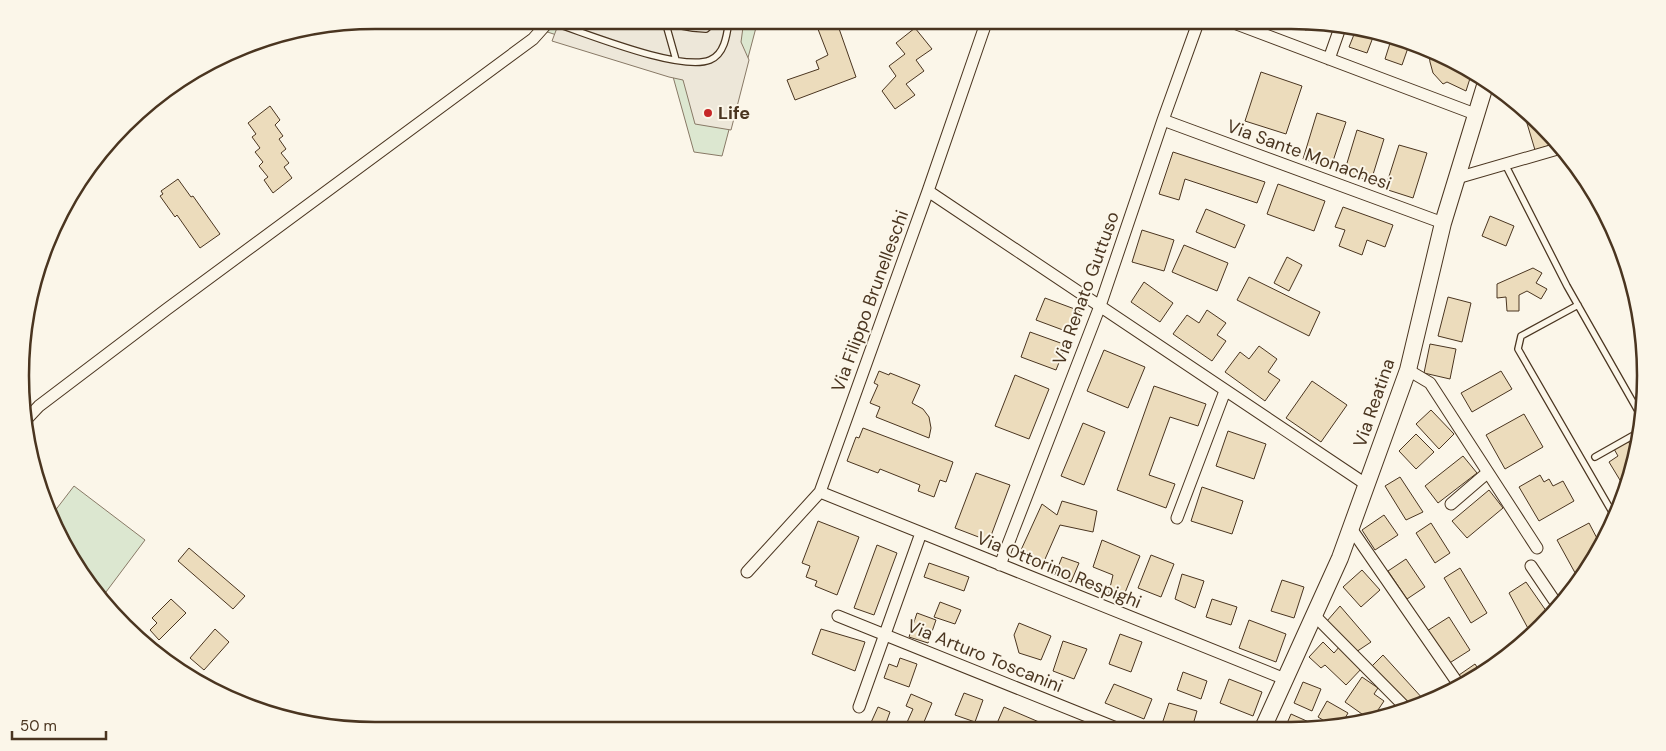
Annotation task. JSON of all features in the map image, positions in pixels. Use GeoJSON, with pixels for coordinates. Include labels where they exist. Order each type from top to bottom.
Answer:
{"type":"FeatureCollection","features":[{"type":"Feature","properties":{"kind":"street"},"geometry":{"type":"LineString","coordinates":[[31,414],[168,309],[533,39],[542,29]]}},
{"type":"Feature","properties":{"kind":"street","name":"Via Filippo Brunelleschi"},"geometry":{"type":"LineString","coordinates":[[748,572],[820,492],[985,29]]}},
{"type":"Feature","properties":{"kind":"street","name":"Via Renato Guttuso"},"geometry":{"type":"LineString","coordinates":[[1000,565],[1100,306],[1196,29]]}},
{"type":"Feature","properties":{"kind":"street"},"geometry":{"type":"LineString","coordinates":[[1250,29],[1475,114]]}},
{"type":"Feature","properties":{"kind":"street"},"geometry":{"type":"LineString","coordinates":[[1329,59],[1338,32]]}},
{"type":"Feature","properties":{"kind":"street","name":"Via Reatina"},"geometry":{"type":"LineString","coordinates":[[1266,722],[1340,558],[1408,370],[1443,223],[1483,87]]}},
{"type":"Feature","properties":{"kind":"street","name":"Via Sante Monachesi"},"geometry":{"type":"LineString","coordinates":[[1163,120],[1443,223]]}},
{"type":"Feature","properties":{"kind":"street"},"geometry":{"type":"LineString","coordinates":[[1457,178],[1554,150]]}},
{"type":"Feature","properties":{"kind":"street"},"geometry":{"type":"LineString","coordinates":[[928,191],[1367,485]]}},
{"type":"Feature","properties":{"kind":"street"},"geometry":{"type":"LineString","coordinates":[[1408,370],[1430,383],[1537,548]]}},
{"type":"Feature","properties":{"kind":"street"},"geometry":{"type":"LineString","coordinates":[[1177,518],[1225,390]]}},
{"type":"Feature","properties":{"kind":"street"},"geometry":{"type":"LineString","coordinates":[[1451,504],[1487,473]]}},
{"type":"Feature","properties":{"kind":"street","name":"Via Ottorino Respighi"},"geometry":{"type":"LineString","coordinates":[[820,492],[1285,680]]}},
{"type":"Feature","properties":{"kind":"street"},"geometry":{"type":"LineString","coordinates":[[1350,527],[1456,680]]}},
{"type":"Feature","properties":{"kind":"street"},"geometry":{"type":"LineString","coordinates":[[859,707],[921,533]]}},
{"type":"Feature","properties":{"kind":"street"},"geometry":{"type":"LineString","coordinates":[[1530,566],[1554,600]]}},
{"type":"Feature","properties":{"kind":"street","name":"Via Arturo Toscanini"},"geometry":{"type":"LineString","coordinates":[[838,616],[1102,722]]}},
{"type":"Feature","properties":{"kind":"street"},"geometry":{"type":"LineString","coordinates":[[1314,616],[1402,704]]}},
{"type":"Feature","properties":{"kind":"lane"},"geometry":{"type":"LineString","coordinates":[[572,29],[656,57],[692,63],[710,60],[721,52],[728,29]]}},
{"type":"Feature","properties":{"kind":"lane"},"geometry":{"type":"LineString","coordinates":[[667,29],[676,60]]}},
{"type":"Feature","properties":{"kind":"lane"},"geometry":{"type":"LineString","coordinates":[[1505,164],[1578,305],[1636,407]]}},
{"type":"Feature","properties":{"kind":"lane"},"geometry":{"type":"LineString","coordinates":[[1578,305],[1521,336],[1518,349],[1611,509]]}},
{"type":"Feature","properties":{"kind":"lane"},"geometry":{"type":"LineString","coordinates":[[1595,457],[1632,436]]}},
{"type":"Feature","properties":{"kind":"green space","name":"Life"},"geometry":{"type":"Polygon","coordinates":[[[538,29],[756,29],[722,156],[694,152],[672,73],[538,29]]]}},
{"type":"Feature","properties":{"kind":"green space"},"geometry":{"type":"Polygon","coordinates":[[[74,486],[145,540],[105,593],[75,549],[56,510],[74,486]]]}},
{"type":"Feature","properties":{"kind":"shaded area","name":"Life"},"geometry":{"type":"Polygon","coordinates":[[[557,29],[743,29],[741,42],[749,60],[731,130],[695,124],[683,80],[552,41],[557,29]]]}},
{"type":"Feature","properties":{"kind":"building"},"geometry":{"type":"Polygon","coordinates":[[[818,29],[839,29],[856,77],[795,100],[787,80],[819,69],[816,61],[828,55],[818,29]]]}},
{"type":"Feature","properties":{"kind":"building"},"geometry":{"type":"Polygon","coordinates":[[[916,29],[932,49],[916,60],[924,71],[906,84],[915,95],[895,109],[882,91],[896,76],[889,66],[905,54],[896,43],[916,29]]]}},
{"type":"Feature","properties":{"kind":"building"},"geometry":{"type":"Polygon","coordinates":[[[1354,34],[1372,39],[1367,53],[1349,47],[1354,34]]]}},
{"type":"Feature","properties":{"kind":"building"},"geometry":{"type":"Polygon","coordinates":[[[1390,44],[1408,49],[1402,65],[1385,59],[1390,44]]]}},
{"type":"Feature","properties":{"kind":"building"},"geometry":{"type":"Polygon","coordinates":[[[1429,58],[1470,79],[1466,91],[1447,82],[1443,84],[1433,73],[1429,58]]]}},
{"type":"Feature","properties":{"kind":"building"},"geometry":{"type":"Polygon","coordinates":[[[1261,72],[1302,86],[1286,134],[1245,121],[1261,72]]]}},
{"type":"Feature","properties":{"kind":"building"},"geometry":{"type":"Polygon","coordinates":[[[270,106],[280,120],[275,125],[283,136],[279,139],[286,149],[281,153],[289,163],[284,167],[292,178],[273,193],[264,180],[268,177],[259,166],[263,162],[255,152],[260,148],[252,137],[256,134],[248,123],[270,106]]]}},
{"type":"Feature","properties":{"kind":"building"},"geometry":{"type":"Polygon","coordinates":[[[1317,113],[1346,122],[1331,167],[1303,159],[1317,113]]]}},
{"type":"Feature","properties":{"kind":"building"},"geometry":{"type":"Polygon","coordinates":[[[1526,122],[1550,145],[1535,150],[1526,122]]]}},
{"type":"Feature","properties":{"kind":"building"},"geometry":{"type":"Polygon","coordinates":[[[1357,130],[1384,139],[1371,181],[1344,173],[1357,130]]]}},
{"type":"Feature","properties":{"kind":"building"},"geometry":{"type":"Polygon","coordinates":[[[1399,145],[1427,153],[1413,198],[1385,189],[1399,145]]]}},
{"type":"Feature","properties":{"kind":"building"},"geometry":{"type":"Polygon","coordinates":[[[1173,152],[1265,182],[1257,203],[1185,179],[1179,200],[1159,194],[1173,152]]]}},
{"type":"Feature","properties":{"kind":"building"},"geometry":{"type":"Polygon","coordinates":[[[178,179],[191,197],[193,196],[220,234],[200,248],[177,215],[175,217],[160,196],[163,194],[161,191],[178,179]]]}},
{"type":"Feature","properties":{"kind":"building"},"geometry":{"type":"Polygon","coordinates":[[[1278,184],[1325,201],[1314,231],[1267,214],[1278,184]]]}},
{"type":"Feature","properties":{"kind":"building"},"geometry":{"type":"Polygon","coordinates":[[[1343,207],[1393,225],[1385,247],[1367,240],[1362,255],[1339,246],[1345,230],[1335,227],[1343,207]]]}},
{"type":"Feature","properties":{"kind":"building"},"geometry":{"type":"Polygon","coordinates":[[[1206,209],[1245,225],[1235,248],[1196,232],[1206,209]]]}},
{"type":"Feature","properties":{"kind":"building"},"geometry":{"type":"Polygon","coordinates":[[[1490,216],[1514,226],[1506,246],[1482,236],[1490,216]]]}},
{"type":"Feature","properties":{"kind":"building"},"geometry":{"type":"Polygon","coordinates":[[[1142,230],[1174,240],[1164,271],[1132,262],[1142,230]]]}},
{"type":"Feature","properties":{"kind":"building"},"geometry":{"type":"Polygon","coordinates":[[[1184,245],[1228,263],[1217,291],[1172,272],[1184,245]]]}},
{"type":"Feature","properties":{"kind":"building"},"geometry":{"type":"Polygon","coordinates":[[[1287,257],[1302,265],[1289,291],[1274,283],[1287,257]]]}},
{"type":"Feature","properties":{"kind":"building"},"geometry":{"type":"Polygon","coordinates":[[[1533,268],[1542,273],[1536,283],[1547,289],[1541,299],[1527,291],[1519,295],[1519,311],[1507,311],[1506,297],[1497,298],[1497,284],[1533,268]]]}},
{"type":"Feature","properties":{"kind":"building"},"geometry":{"type":"Polygon","coordinates":[[[1249,277],[1320,312],[1309,336],[1237,300],[1249,277]]]}},
{"type":"Feature","properties":{"kind":"building"},"geometry":{"type":"Polygon","coordinates":[[[1144,282],[1173,303],[1160,322],[1131,302],[1144,282]]]}},
{"type":"Feature","properties":{"kind":"building"},"geometry":{"type":"Polygon","coordinates":[[[1448,297],[1471,303],[1462,342],[1438,336],[1448,297]]]}},
{"type":"Feature","properties":{"kind":"building"},"geometry":{"type":"Polygon","coordinates":[[[1045,298],[1080,311],[1071,333],[1036,320],[1045,298]]]}},
{"type":"Feature","properties":{"kind":"building"},"geometry":{"type":"Polygon","coordinates":[[[1207,310],[1226,323],[1217,335],[1226,341],[1212,361],[1173,334],[1187,315],[1199,323],[1207,310]]]}},
{"type":"Feature","properties":{"kind":"building"},"geometry":{"type":"Polygon","coordinates":[[[1030,332],[1066,345],[1056,370],[1021,357],[1030,332]]]}},
{"type":"Feature","properties":{"kind":"building"},"geometry":{"type":"Polygon","coordinates":[[[1430,344],[1456,349],[1450,379],[1424,373],[1430,344]]]}},
{"type":"Feature","properties":{"kind":"building"},"geometry":{"type":"Polygon","coordinates":[[[1259,346],[1277,359],[1268,372],[1280,380],[1265,401],[1225,372],[1240,352],[1249,359],[1259,346]]]}},
{"type":"Feature","properties":{"kind":"building"},"geometry":{"type":"Polygon","coordinates":[[[1104,350],[1145,367],[1128,408],[1087,391],[1104,350]]]}},
{"type":"Feature","properties":{"kind":"building"},"geometry":{"type":"Polygon","coordinates":[[[879,371],[889,375],[890,373],[920,385],[912,403],[923,409],[929,417],[931,428],[929,438],[876,417],[880,407],[870,403],[878,385],[874,383],[879,371]]]}},
{"type":"Feature","properties":{"kind":"building"},"geometry":{"type":"Polygon","coordinates":[[[1501,371],[1512,389],[1472,412],[1461,393],[1501,371]]]}},
{"type":"Feature","properties":{"kind":"building"},"geometry":{"type":"Polygon","coordinates":[[[1015,375],[1049,389],[1029,439],[995,426],[1015,375]]]}},
{"type":"Feature","properties":{"kind":"building"},"geometry":{"type":"Polygon","coordinates":[[[1312,381],[1347,405],[1321,442],[1286,418],[1312,381]]]}},
{"type":"Feature","properties":{"kind":"building"},"geometry":{"type":"Polygon","coordinates":[[[1154,386],[1206,404],[1198,426],[1170,417],[1149,475],[1175,484],[1166,508],[1117,490],[1154,386]]]}},
{"type":"Feature","properties":{"kind":"building"},"geometry":{"type":"Polygon","coordinates":[[[1431,410],[1454,434],[1439,449],[1416,424],[1431,410]]]}},
{"type":"Feature","properties":{"kind":"building"},"geometry":{"type":"Polygon","coordinates":[[[1524,414],[1543,447],[1505,469],[1486,435],[1524,414]]]}},
{"type":"Feature","properties":{"kind":"building"},"geometry":{"type":"Polygon","coordinates":[[[1083,423],[1105,432],[1084,485],[1061,476],[1083,423]]]}},
{"type":"Feature","properties":{"kind":"building"},"geometry":{"type":"Polygon","coordinates":[[[863,428],[953,462],[946,482],[940,480],[934,497],[918,491],[920,485],[880,469],[878,473],[847,461],[856,437],[859,438],[863,428]]]}},
{"type":"Feature","properties":{"kind":"building"},"geometry":{"type":"Polygon","coordinates":[[[1228,431],[1266,444],[1254,479],[1216,466],[1228,431]]]}},
{"type":"Feature","properties":{"kind":"building"},"geometry":{"type":"Polygon","coordinates":[[[1416,434],[1434,452],[1416,469],[1399,451],[1416,434]]]}},
{"type":"Feature","properties":{"kind":"building"},"geometry":{"type":"Polygon","coordinates":[[[1628,441],[1630,445],[1621,481],[1609,462],[1618,456],[1614,449],[1628,441]]]}},
{"type":"Feature","properties":{"kind":"building"},"geometry":{"type":"Polygon","coordinates":[[[1463,456],[1477,473],[1438,503],[1425,486],[1463,456]]]}},
{"type":"Feature","properties":{"kind":"building"},"geometry":{"type":"Polygon","coordinates":[[[976,473],[1010,485],[989,541],[955,528],[976,473]]]}},
{"type":"Feature","properties":{"kind":"building"},"geometry":{"type":"Polygon","coordinates":[[[1540,475],[1544,482],[1549,479],[1553,486],[1563,481],[1574,501],[1539,521],[1519,487],[1540,475]]]}},
{"type":"Feature","properties":{"kind":"building"},"geometry":{"type":"Polygon","coordinates":[[[1400,477],[1423,512],[1406,520],[1385,486],[1400,477]]]}},
{"type":"Feature","properties":{"kind":"building"},"geometry":{"type":"Polygon","coordinates":[[[1202,487],[1243,501],[1232,534],[1191,521],[1202,487]]]}},
{"type":"Feature","properties":{"kind":"building"},"geometry":{"type":"Polygon","coordinates":[[[1489,490],[1503,508],[1467,538],[1452,521],[1489,490]]]}},
{"type":"Feature","properties":{"kind":"building"},"geometry":{"type":"Polygon","coordinates":[[[1062,501],[1097,511],[1093,532],[1060,525],[1042,566],[1036,566],[1021,550],[1042,504],[1057,515],[1062,501]]]}},
{"type":"Feature","properties":{"kind":"building"},"geometry":{"type":"Polygon","coordinates":[[[1384,515],[1398,535],[1375,550],[1362,530],[1384,515]]]}},
{"type":"Feature","properties":{"kind":"building"},"geometry":{"type":"Polygon","coordinates":[[[818,521],[859,537],[837,595],[815,586],[817,581],[806,577],[810,566],[802,563],[818,521]]]}},
{"type":"Feature","properties":{"kind":"building"},"geometry":{"type":"Polygon","coordinates":[[[1431,523],[1450,553],[1435,563],[1416,533],[1431,523]]]}},
{"type":"Feature","properties":{"kind":"building"},"geometry":{"type":"Polygon","coordinates":[[[1589,523],[1597,538],[1575,573],[1557,540],[1589,523]]]}},
{"type":"Feature","properties":{"kind":"building"},"geometry":{"type":"Polygon","coordinates":[[[1102,540],[1140,556],[1122,600],[1108,596],[1113,575],[1093,567],[1102,540]]]}},
{"type":"Feature","properties":{"kind":"building"},"geometry":{"type":"Polygon","coordinates":[[[877,545],[897,553],[874,615],[854,608],[877,545]]]}},
{"type":"Feature","properties":{"kind":"building"},"geometry":{"type":"Polygon","coordinates":[[[189,548],[245,596],[233,609],[178,561],[189,548]]]}},
{"type":"Feature","properties":{"kind":"building"},"geometry":{"type":"Polygon","coordinates":[[[1151,555],[1174,564],[1161,597],[1138,588],[1151,555]]]}},
{"type":"Feature","properties":{"kind":"building"},"geometry":{"type":"Polygon","coordinates":[[[1062,557],[1079,563],[1071,582],[1055,575],[1062,557]]]}},
{"type":"Feature","properties":{"kind":"building"},"geometry":{"type":"Polygon","coordinates":[[[1406,559],[1425,587],[1407,599],[1388,571],[1406,559]]]}},
{"type":"Feature","properties":{"kind":"building"},"geometry":{"type":"Polygon","coordinates":[[[929,563],[969,577],[964,591],[924,577],[929,563]]]}},
{"type":"Feature","properties":{"kind":"building"},"geometry":{"type":"Polygon","coordinates":[[[1460,568],[1487,613],[1471,623],[1444,578],[1460,568]]]}},
{"type":"Feature","properties":{"kind":"building"},"geometry":{"type":"Polygon","coordinates":[[[1362,570],[1380,590],[1361,607],[1343,587],[1362,570]]]}},
{"type":"Feature","properties":{"kind":"building"},"geometry":{"type":"Polygon","coordinates":[[[1182,574],[1204,581],[1195,608],[1175,599],[1182,574]]]}},
{"type":"Feature","properties":{"kind":"building"},"geometry":{"type":"Polygon","coordinates":[[[1282,580],[1304,587],[1294,618],[1271,611],[1282,580]]]}},
{"type":"Feature","properties":{"kind":"building"},"geometry":{"type":"Polygon","coordinates":[[[1526,582],[1546,610],[1528,628],[1509,593],[1526,582]]]}},
{"type":"Feature","properties":{"kind":"building"},"geometry":{"type":"Polygon","coordinates":[[[171,599],[186,613],[159,640],[150,630],[157,623],[152,618],[171,599]]]}},
{"type":"Feature","properties":{"kind":"building"},"geometry":{"type":"Polygon","coordinates":[[[1212,599],[1237,607],[1231,625],[1206,617],[1212,599]]]}},
{"type":"Feature","properties":{"kind":"building"},"geometry":{"type":"Polygon","coordinates":[[[940,602],[961,610],[955,624],[934,617],[940,602]]]}},
{"type":"Feature","properties":{"kind":"building"},"geometry":{"type":"Polygon","coordinates":[[[1340,606],[1371,642],[1356,652],[1327,621],[1340,606]]]}},
{"type":"Feature","properties":{"kind":"building"},"geometry":{"type":"Polygon","coordinates":[[[917,613],[936,620],[928,643],[909,637],[917,613]]]}},
{"type":"Feature","properties":{"kind":"building"},"geometry":{"type":"Polygon","coordinates":[[[1449,617],[1470,650],[1448,664],[1427,631],[1449,617]]]}},
{"type":"Feature","properties":{"kind":"building"},"geometry":{"type":"Polygon","coordinates":[[[1249,620],[1286,634],[1276,662],[1239,648],[1249,620]]]}},
{"type":"Feature","properties":{"kind":"building"},"geometry":{"type":"Polygon","coordinates":[[[1019,623],[1051,636],[1041,660],[1019,653],[1014,635],[1019,623]]]}},
{"type":"Feature","properties":{"kind":"building"},"geometry":{"type":"Polygon","coordinates":[[[215,629],[229,642],[204,670],[190,658],[215,629]]]}},
{"type":"Feature","properties":{"kind":"building"},"geometry":{"type":"Polygon","coordinates":[[[821,629],[865,642],[855,671],[812,654],[821,629]]]}},
{"type":"Feature","properties":{"kind":"building"},"geometry":{"type":"Polygon","coordinates":[[[1120,634],[1142,642],[1131,672],[1109,664],[1120,634]]]}},
{"type":"Feature","properties":{"kind":"building"},"geometry":{"type":"Polygon","coordinates":[[[1063,641],[1087,649],[1074,679],[1053,671],[1063,641]]]}},
{"type":"Feature","properties":{"kind":"building"},"geometry":{"type":"Polygon","coordinates":[[[1323,642],[1334,653],[1340,646],[1363,667],[1346,685],[1325,665],[1321,668],[1309,657],[1323,642]]]}},
{"type":"Feature","properties":{"kind":"building"},"geometry":{"type":"Polygon","coordinates":[[[1383,655],[1421,697],[1408,702],[1371,667],[1383,655]]]}},
{"type":"Feature","properties":{"kind":"building"},"geometry":{"type":"Polygon","coordinates":[[[900,658],[917,664],[909,687],[884,678],[889,664],[897,667],[900,658]]]}},
{"type":"Feature","properties":{"kind":"building"},"geometry":{"type":"Polygon","coordinates":[[[1475,664],[1477,668],[1461,678],[1459,675],[1475,664]]]}},
{"type":"Feature","properties":{"kind":"building"},"geometry":{"type":"Polygon","coordinates":[[[1183,672],[1207,681],[1201,699],[1177,690],[1183,672]]]}},
{"type":"Feature","properties":{"kind":"building"},"geometry":{"type":"Polygon","coordinates":[[[1362,677],[1378,688],[1374,694],[1384,701],[1378,711],[1363,715],[1345,702],[1362,677]]]}},
{"type":"Feature","properties":{"kind":"building"},"geometry":{"type":"Polygon","coordinates":[[[1229,679],[1262,692],[1253,716],[1220,703],[1229,679]]]}},
{"type":"Feature","properties":{"kind":"building"},"geometry":{"type":"Polygon","coordinates":[[[1303,682],[1321,689],[1312,711],[1294,703],[1303,682]]]}},
{"type":"Feature","properties":{"kind":"building"},"geometry":{"type":"Polygon","coordinates":[[[1114,684],[1152,699],[1144,719],[1105,703],[1114,684]]]}},
{"type":"Feature","properties":{"kind":"building"},"geometry":{"type":"Polygon","coordinates":[[[964,693],[983,700],[975,722],[955,715],[964,693]]]}},
{"type":"Feature","properties":{"kind":"building"},"geometry":{"type":"Polygon","coordinates":[[[911,694],[932,703],[924,722],[907,722],[913,709],[906,706],[911,694]]]}},
{"type":"Feature","properties":{"kind":"building"},"geometry":{"type":"Polygon","coordinates":[[[1327,701],[1348,713],[1345,718],[1336,719],[1324,721],[1318,717],[1327,701]]]}},
{"type":"Feature","properties":{"kind":"building"},"geometry":{"type":"Polygon","coordinates":[[[1169,703],[1197,711],[1194,722],[1163,722],[1169,703]]]}},
{"type":"Feature","properties":{"kind":"building"},"geometry":{"type":"Polygon","coordinates":[[[878,707],[890,712],[886,722],[871,722],[878,707]]]}},
{"type":"Feature","properties":{"kind":"building"},"geometry":{"type":"Polygon","coordinates":[[[1004,707],[1039,722],[998,722],[1004,707]]]}},
{"type":"Feature","properties":{"kind":"building"},"geometry":{"type":"Polygon","coordinates":[[[1291,714],[1309,722],[1290,722],[1288,722],[1291,714]]]}},
{"type":"Feature","properties":{"kind":"place","name":"Life"},"geometry":{"type":"Point","coordinates":[708,113]}}]}
